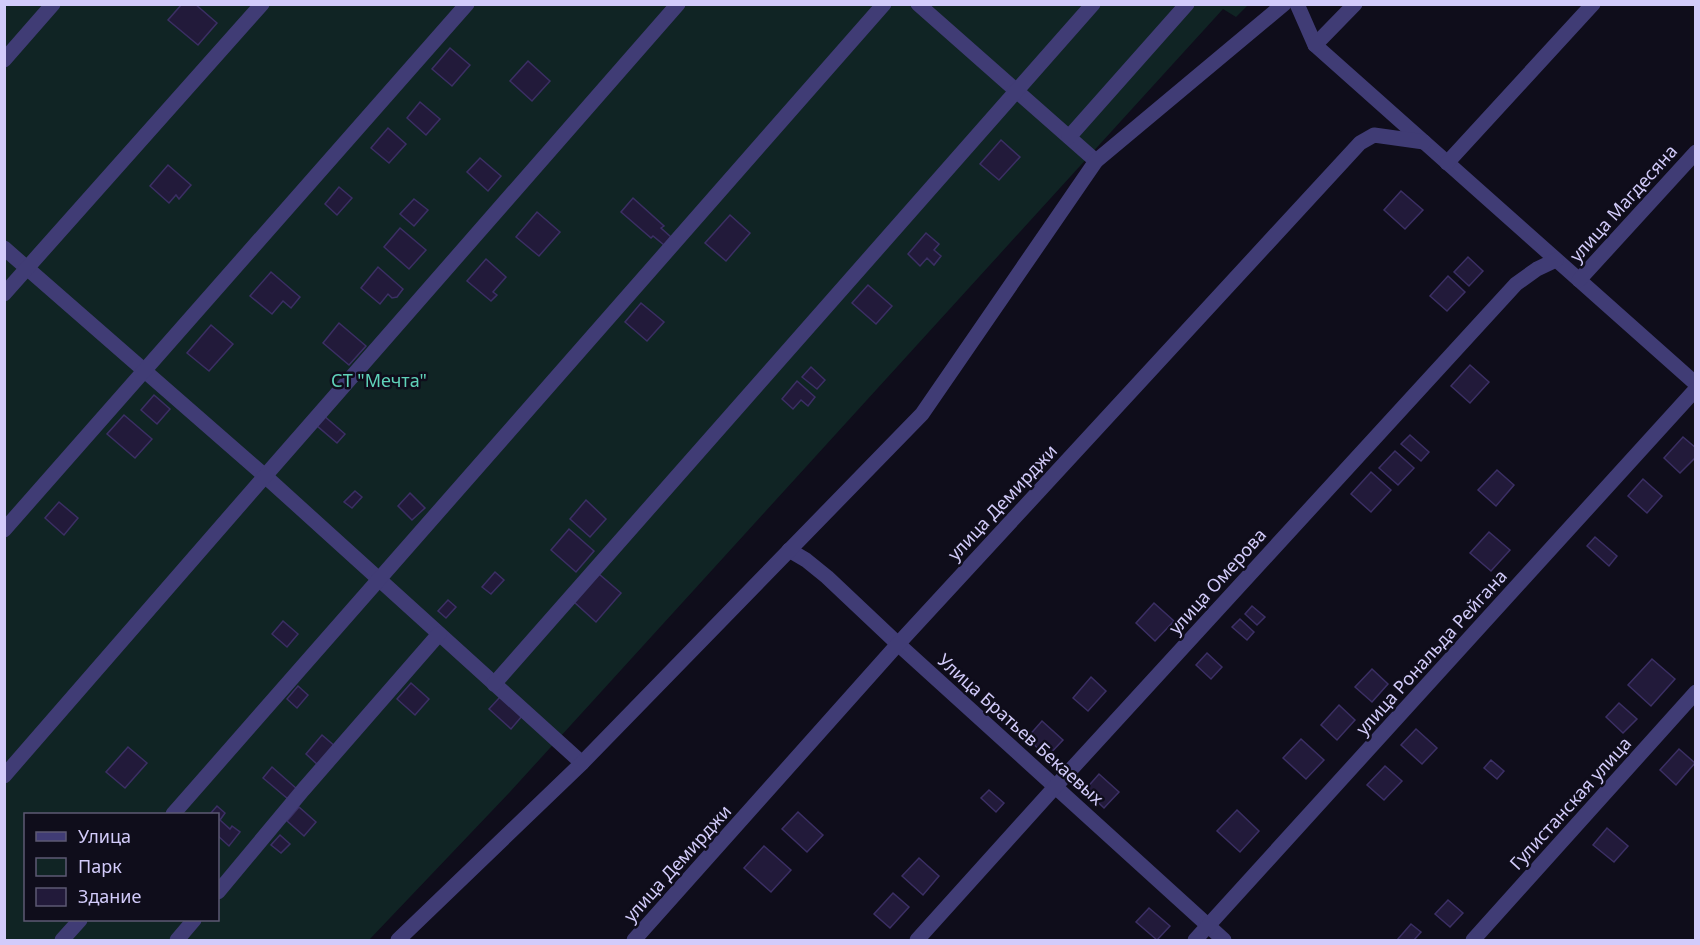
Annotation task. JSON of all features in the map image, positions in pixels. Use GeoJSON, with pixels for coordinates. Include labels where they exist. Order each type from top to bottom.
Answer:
{"type":"FeatureCollection","features":[{"type":"Feature","properties":{"kind":"street"},"geometry":{"type":"LineString","coordinates":[[4,60],[53,4]]}},
{"type":"Feature","properties":{"kind":"street"},"geometry":{"type":"LineString","coordinates":[[4,294],[262,4]]}},
{"type":"Feature","properties":{"kind":"street"},"geometry":{"type":"LineString","coordinates":[[4,530],[467,4]]}},
{"type":"Feature","properties":{"kind":"street"},"geometry":{"type":"LineString","coordinates":[[4,776],[678,4]]}},
{"type":"Feature","properties":{"kind":"street"},"geometry":{"type":"LineString","coordinates":[[174,813],[884,4]]}},
{"type":"Feature","properties":{"kind":"street"},"geometry":{"type":"LineString","coordinates":[[918,4],[1096,161]]}},
{"type":"Feature","properties":{"kind":"street"},"geometry":{"type":"LineString","coordinates":[[494,684],[1093,4]]}},
{"type":"Feature","properties":{"kind":"street"},"geometry":{"type":"LineString","coordinates":[[1069,137],[1187,4]]}},
{"type":"Feature","properties":{"kind":"street"},"geometry":{"type":"LineString","coordinates":[[398,940],[582,763],[922,414],[1096,161],[1284,4]]}},
{"type":"Feature","properties":{"kind":"street"},"geometry":{"type":"LineString","coordinates":[[1297,4],[1315,45],[1695,384]]}},
{"type":"Feature","properties":{"kind":"street"},"geometry":{"type":"LineString","coordinates":[[1315,45],[1355,4]]}},
{"type":"Feature","properties":{"kind":"street"},"geometry":{"type":"LineString","coordinates":[[1447,163],[1593,4]]}},
{"type":"Feature","properties":{"kind":"street","name":"улица Демирджи"},"geometry":{"type":"LineString","coordinates":[[634,940],[897,644],[1360,143],[1374,135],[1424,142]]}},
{"type":"Feature","properties":{"kind":"street","name":"улица Магдесяна"},"geometry":{"type":"LineString","coordinates":[[1579,280],[1695,152]]}},
{"type":"Feature","properties":{"kind":"street"},"geometry":{"type":"LineString","coordinates":[[4,248],[265,476],[582,763]]}},
{"type":"Feature","properties":{"kind":"street","name":"улица Омерова"},"geometry":{"type":"LineString","coordinates":[[917,940],[1516,284],[1537,269],[1556,260]]}},
{"type":"Feature","properties":{"kind":"street","name":"улица Рональда Рейгана"},"geometry":{"type":"LineString","coordinates":[[1195,940],[1695,389]]}},
{"type":"Feature","properties":{"kind":"street","name":"Улица Братьев Бекаевых"},"geometry":{"type":"LineString","coordinates":[[789,550],[827,577],[897,644],[1224,940]]}},
{"type":"Feature","properties":{"kind":"street"},"geometry":{"type":"LineString","coordinates":[[219,891],[303,789],[439,634]]}},
{"type":"Feature","properties":{"kind":"street","name":"Гулистанская улица"},"geometry":{"type":"LineString","coordinates":[[1473,940],[1695,692]]}},
{"type":"Feature","properties":{"kind":"street"},"geometry":{"type":"LineString","coordinates":[[62,940],[79,921]]}},
{"type":"Feature","properties":{"kind":"street"},"geometry":{"type":"LineString","coordinates":[[177,940],[193,921]]}},
{"type":"Feature","properties":{"kind":"green space","name":"СТ \"Мечта\""},"geometry":{"type":"Polygon","coordinates":[[[5,5],[1248,5],[1236,17],[1223,9],[509,793],[369,940],[5,940],[5,5]]]}},
{"type":"Feature","properties":{"kind":"building"},"geometry":{"type":"Polygon","coordinates":[[[182,4],[195,4],[217,23],[198,45],[168,20],[182,4]]]}},
{"type":"Feature","properties":{"kind":"building"},"geometry":{"type":"Polygon","coordinates":[[[450,48],[470,65],[452,86],[432,69],[450,48]]]}},
{"type":"Feature","properties":{"kind":"building"},"geometry":{"type":"Polygon","coordinates":[[[528,61],[550,81],[532,101],[510,81],[528,61]]]}},
{"type":"Feature","properties":{"kind":"building"},"geometry":{"type":"Polygon","coordinates":[[[420,102],[440,119],[426,135],[407,118],[420,102]]]}},
{"type":"Feature","properties":{"kind":"building"},"geometry":{"type":"Polygon","coordinates":[[[388,128],[406,144],[389,163],[371,148],[388,128]]]}},
{"type":"Feature","properties":{"kind":"building"},"geometry":{"type":"Polygon","coordinates":[[[1001,140],[1020,157],[999,180],[980,164],[1001,140]]]}},
{"type":"Feature","properties":{"kind":"building"},"geometry":{"type":"Polygon","coordinates":[[[480,158],[501,176],[488,191],[467,172],[480,158]]]}},
{"type":"Feature","properties":{"kind":"building"},"geometry":{"type":"Polygon","coordinates":[[[168,165],[191,185],[179,199],[176,195],[169,203],[150,186],[168,165]]]}},
{"type":"Feature","properties":{"kind":"building"},"geometry":{"type":"Polygon","coordinates":[[[339,187],[352,198],[337,215],[325,204],[339,187]]]}},
{"type":"Feature","properties":{"kind":"building"},"geometry":{"type":"Polygon","coordinates":[[[1401,191],[1423,210],[1405,229],[1384,210],[1401,191]]]}},
{"type":"Feature","properties":{"kind":"building"},"geometry":{"type":"Polygon","coordinates":[[[633,198],[664,226],[661,228],[671,237],[664,245],[653,236],[651,238],[621,212],[633,198]]]}},
{"type":"Feature","properties":{"kind":"building"},"geometry":{"type":"Polygon","coordinates":[[[414,199],[428,210],[414,226],[400,214],[414,199]]]}},
{"type":"Feature","properties":{"kind":"building"},"geometry":{"type":"Polygon","coordinates":[[[537,212],[560,232],[539,256],[516,237],[537,212]]]}},
{"type":"Feature","properties":{"kind":"building"},"geometry":{"type":"Polygon","coordinates":[[[730,215],[750,233],[726,261],[705,243],[730,215]]]}},
{"type":"Feature","properties":{"kind":"building"},"geometry":{"type":"Polygon","coordinates":[[[400,228],[426,250],[409,269],[384,247],[400,228]]]}},
{"type":"Feature","properties":{"kind":"building"},"geometry":{"type":"Polygon","coordinates":[[[926,233],[939,244],[934,250],[941,256],[934,265],[927,258],[920,266],[908,254],[926,233]]]}},
{"type":"Feature","properties":{"kind":"building"},"geometry":{"type":"Polygon","coordinates":[[[1468,257],[1483,271],[1469,286],[1454,272],[1468,257]]]}},
{"type":"Feature","properties":{"kind":"building"},"geometry":{"type":"Polygon","coordinates":[[[486,259],[506,277],[493,292],[497,295],[491,301],[467,281],[486,259]]]}},
{"type":"Feature","properties":{"kind":"building"},"geometry":{"type":"Polygon","coordinates":[[[378,267],[403,289],[397,297],[392,298],[388,294],[380,304],[361,288],[378,267]]]}},
{"type":"Feature","properties":{"kind":"building"},"geometry":{"type":"Polygon","coordinates":[[[271,272],[300,297],[291,308],[283,301],[272,314],[250,296],[271,272]]]}},
{"type":"Feature","properties":{"kind":"building"},"geometry":{"type":"Polygon","coordinates":[[[1448,276],[1465,292],[1447,311],[1430,296],[1448,276]]]}},
{"type":"Feature","properties":{"kind":"building"},"geometry":{"type":"Polygon","coordinates":[[[868,285],[892,306],[876,324],[852,303],[868,285]]]}},
{"type":"Feature","properties":{"kind":"building"},"geometry":{"type":"Polygon","coordinates":[[[641,303],[664,322],[647,341],[625,322],[641,303]]]}},
{"type":"Feature","properties":{"kind":"building"},"geometry":{"type":"Polygon","coordinates":[[[339,323],[366,346],[349,365],[323,343],[339,323]]]}},
{"type":"Feature","properties":{"kind":"building"},"geometry":{"type":"Polygon","coordinates":[[[211,325],[233,344],[209,371],[187,353],[211,325]]]}},
{"type":"Feature","properties":{"kind":"building"},"geometry":{"type":"Polygon","coordinates":[[[1470,365],[1489,382],[1470,403],[1451,386],[1470,365]]]}},
{"type":"Feature","properties":{"kind":"building"},"geometry":{"type":"Polygon","coordinates":[[[811,367],[825,380],[817,389],[802,377],[811,367]]]}},
{"type":"Feature","properties":{"kind":"building"},"geometry":{"type":"Polygon","coordinates":[[[797,381],[815,397],[808,406],[801,400],[793,409],[782,399],[797,381]]]}},
{"type":"Feature","properties":{"kind":"building"},"geometry":{"type":"Polygon","coordinates":[[[154,395],[170,409],[157,424],[141,410],[154,395]]]}},
{"type":"Feature","properties":{"kind":"building"},"geometry":{"type":"Polygon","coordinates":[[[124,415],[152,439],[135,458],[107,434],[124,415]]]}},
{"type":"Feature","properties":{"kind":"building"},"geometry":{"type":"Polygon","coordinates":[[[323,415],[345,434],[337,443],[316,425],[323,415]]]}},
{"type":"Feature","properties":{"kind":"building"},"geometry":{"type":"Polygon","coordinates":[[[1410,435],[1429,452],[1421,461],[1401,444],[1410,435]]]}},
{"type":"Feature","properties":{"kind":"building"},"geometry":{"type":"Polygon","coordinates":[[[1683,437],[1696,448],[1696,457],[1680,473],[1664,458],[1683,437]]]}},
{"type":"Feature","properties":{"kind":"building"},"geometry":{"type":"Polygon","coordinates":[[[1395,451],[1414,468],[1398,485],[1379,468],[1395,451]]]}},
{"type":"Feature","properties":{"kind":"building"},"geometry":{"type":"Polygon","coordinates":[[[1497,470],[1514,485],[1496,506],[1478,490],[1497,470]]]}},
{"type":"Feature","properties":{"kind":"building"},"geometry":{"type":"Polygon","coordinates":[[[1371,472],[1391,490],[1371,512],[1351,494],[1371,472]]]}},
{"type":"Feature","properties":{"kind":"building"},"geometry":{"type":"Polygon","coordinates":[[[1643,479],[1662,496],[1647,513],[1628,496],[1643,479]]]}},
{"type":"Feature","properties":{"kind":"building"},"geometry":{"type":"Polygon","coordinates":[[[355,491],[362,497],[352,508],[344,502],[355,491]]]}},
{"type":"Feature","properties":{"kind":"building"},"geometry":{"type":"Polygon","coordinates":[[[410,493],[425,508],[412,520],[398,506],[410,493]]]}},
{"type":"Feature","properties":{"kind":"building"},"geometry":{"type":"Polygon","coordinates":[[[586,500],[606,519],[590,537],[570,519],[586,500]]]}},
{"type":"Feature","properties":{"kind":"building"},"geometry":{"type":"Polygon","coordinates":[[[59,502],[78,518],[64,535],[45,518],[59,502]]]}},
{"type":"Feature","properties":{"kind":"building"},"geometry":{"type":"Polygon","coordinates":[[[569,529],[594,551],[576,572],[551,550],[569,529]]]}},
{"type":"Feature","properties":{"kind":"building"},"geometry":{"type":"Polygon","coordinates":[[[1489,532],[1510,550],[1491,571],[1470,553],[1489,532]]]}},
{"type":"Feature","properties":{"kind":"building"},"geometry":{"type":"Polygon","coordinates":[[[1595,537],[1617,556],[1609,566],[1587,546],[1595,537]]]}},
{"type":"Feature","properties":{"kind":"building"},"geometry":{"type":"Polygon","coordinates":[[[495,572],[504,580],[491,594],[482,587],[495,572]]]}},
{"type":"Feature","properties":{"kind":"building"},"geometry":{"type":"Polygon","coordinates":[[[599,574],[621,593],[596,622],[574,602],[599,574]]]}},
{"type":"Feature","properties":{"kind":"building"},"geometry":{"type":"Polygon","coordinates":[[[448,600],[456,607],[446,618],[438,611],[448,600]]]}},
{"type":"Feature","properties":{"kind":"building"},"geometry":{"type":"Polygon","coordinates":[[[1154,603],[1174,621],[1155,641],[1136,623],[1154,603]]]}},
{"type":"Feature","properties":{"kind":"building"},"geometry":{"type":"Polygon","coordinates":[[[1252,606],[1265,617],[1257,625],[1245,614],[1252,606]]]}},
{"type":"Feature","properties":{"kind":"building"},"geometry":{"type":"Polygon","coordinates":[[[1240,619],[1254,632],[1247,640],[1232,627],[1240,619]]]}},
{"type":"Feature","properties":{"kind":"building"},"geometry":{"type":"Polygon","coordinates":[[[283,621],[298,634],[287,647],[272,634],[283,621]]]}},
{"type":"Feature","properties":{"kind":"building"},"geometry":{"type":"Polygon","coordinates":[[[1207,653],[1222,667],[1211,679],[1196,665],[1207,653]]]}},
{"type":"Feature","properties":{"kind":"building"},"geometry":{"type":"Polygon","coordinates":[[[1652,659],[1675,679],[1651,706],[1628,685],[1652,659]]]}},
{"type":"Feature","properties":{"kind":"building"},"geometry":{"type":"Polygon","coordinates":[[[1372,669],[1388,684],[1372,702],[1355,687],[1372,669]]]}},
{"type":"Feature","properties":{"kind":"building"},"geometry":{"type":"Polygon","coordinates":[[[1091,677],[1106,691],[1088,711],[1073,698],[1091,677]]]}},
{"type":"Feature","properties":{"kind":"building"},"geometry":{"type":"Polygon","coordinates":[[[411,683],[429,699],[415,715],[397,699],[411,683]]]}},
{"type":"Feature","properties":{"kind":"building"},"geometry":{"type":"Polygon","coordinates":[[[298,686],[308,695],[297,708],[287,699],[298,686]]]}},
{"type":"Feature","properties":{"kind":"building"},"geometry":{"type":"Polygon","coordinates":[[[500,697],[522,716],[511,729],[489,709],[500,697]]]}},
{"type":"Feature","properties":{"kind":"building"},"geometry":{"type":"Polygon","coordinates":[[[1619,703],[1637,719],[1623,733],[1606,717],[1619,703]]]}},
{"type":"Feature","properties":{"kind":"building"},"geometry":{"type":"Polygon","coordinates":[[[1339,705],[1355,720],[1337,740],[1321,725],[1339,705]]]}},
{"type":"Feature","properties":{"kind":"building"},"geometry":{"type":"Polygon","coordinates":[[[1042,721],[1063,740],[1047,757],[1027,738],[1042,721]]]}},
{"type":"Feature","properties":{"kind":"building"},"geometry":{"type":"Polygon","coordinates":[[[1416,729],[1437,748],[1422,764],[1401,745],[1416,729]]]}},
{"type":"Feature","properties":{"kind":"building"},"geometry":{"type":"Polygon","coordinates":[[[322,735],[336,747],[319,766],[306,754],[322,735]]]}},
{"type":"Feature","properties":{"kind":"building"},"geometry":{"type":"Polygon","coordinates":[[[1301,739],[1324,760],[1306,779],[1283,758],[1301,739]]]}},
{"type":"Feature","properties":{"kind":"building"},"geometry":{"type":"Polygon","coordinates":[[[128,747],[147,763],[125,788],[106,772],[128,747]]]}},
{"type":"Feature","properties":{"kind":"building"},"geometry":{"type":"Polygon","coordinates":[[[1679,749],[1695,763],[1676,785],[1660,770],[1679,749]]]}},
{"type":"Feature","properties":{"kind":"building"},"geometry":{"type":"Polygon","coordinates":[[[1491,760],[1504,771],[1497,779],[1484,768],[1491,760]]]}},
{"type":"Feature","properties":{"kind":"building"},"geometry":{"type":"Polygon","coordinates":[[[1385,766],[1402,781],[1384,800],[1367,785],[1385,766]]]}},
{"type":"Feature","properties":{"kind":"building"},"geometry":{"type":"Polygon","coordinates":[[[272,767],[297,789],[288,799],[263,778],[272,767]]]}},
{"type":"Feature","properties":{"kind":"building"},"geometry":{"type":"Polygon","coordinates":[[[1099,774],[1119,792],[1104,808],[1085,790],[1099,774]]]}},
{"type":"Feature","properties":{"kind":"building"},"geometry":{"type":"Polygon","coordinates":[[[989,790],[1004,803],[996,812],[981,798],[989,790]]]}},
{"type":"Feature","properties":{"kind":"building"},"geometry":{"type":"Polygon","coordinates":[[[217,806],[225,813],[220,820],[230,829],[232,826],[240,832],[229,846],[219,837],[219,813],[211,813],[217,806]]]}},
{"type":"Feature","properties":{"kind":"building"},"geometry":{"type":"Polygon","coordinates":[[[299,807],[316,822],[304,836],[287,821],[299,807]]]}},
{"type":"Feature","properties":{"kind":"building"},"geometry":{"type":"Polygon","coordinates":[[[1237,810],[1259,831],[1240,852],[1217,831],[1237,810]]]}},
{"type":"Feature","properties":{"kind":"building"},"geometry":{"type":"Polygon","coordinates":[[[798,812],[823,835],[807,852],[782,829],[798,812]]]}},
{"type":"Feature","properties":{"kind":"building"},"geometry":{"type":"Polygon","coordinates":[[[1607,828],[1628,846],[1614,862],[1593,845],[1607,828]]]}},
{"type":"Feature","properties":{"kind":"building"},"geometry":{"type":"Polygon","coordinates":[[[280,835],[290,844],[281,853],[271,845],[280,835]]]}},
{"type":"Feature","properties":{"kind":"building"},"geometry":{"type":"Polygon","coordinates":[[[764,846],[791,870],[771,892],[744,868],[764,846]]]}},
{"type":"Feature","properties":{"kind":"building"},"geometry":{"type":"Polygon","coordinates":[[[919,858],[939,876],[923,895],[902,876],[919,858]]]}},
{"type":"Feature","properties":{"kind":"building"},"geometry":{"type":"Polygon","coordinates":[[[893,893],[909,907],[890,928],[874,914],[893,893]]]}},
{"type":"Feature","properties":{"kind":"building"},"geometry":{"type":"Polygon","coordinates":[[[1448,900],[1463,913],[1450,927],[1435,914],[1448,900]]]}},
{"type":"Feature","properties":{"kind":"building"},"geometry":{"type":"Polygon","coordinates":[[[1149,908],[1170,926],[1157,940],[1136,922],[1149,908]]]}},
{"type":"Feature","properties":{"kind":"building"},"geometry":{"type":"Polygon","coordinates":[[[1411,924],[1421,932],[1414,940],[1397,940],[1411,924]]]}}]}
